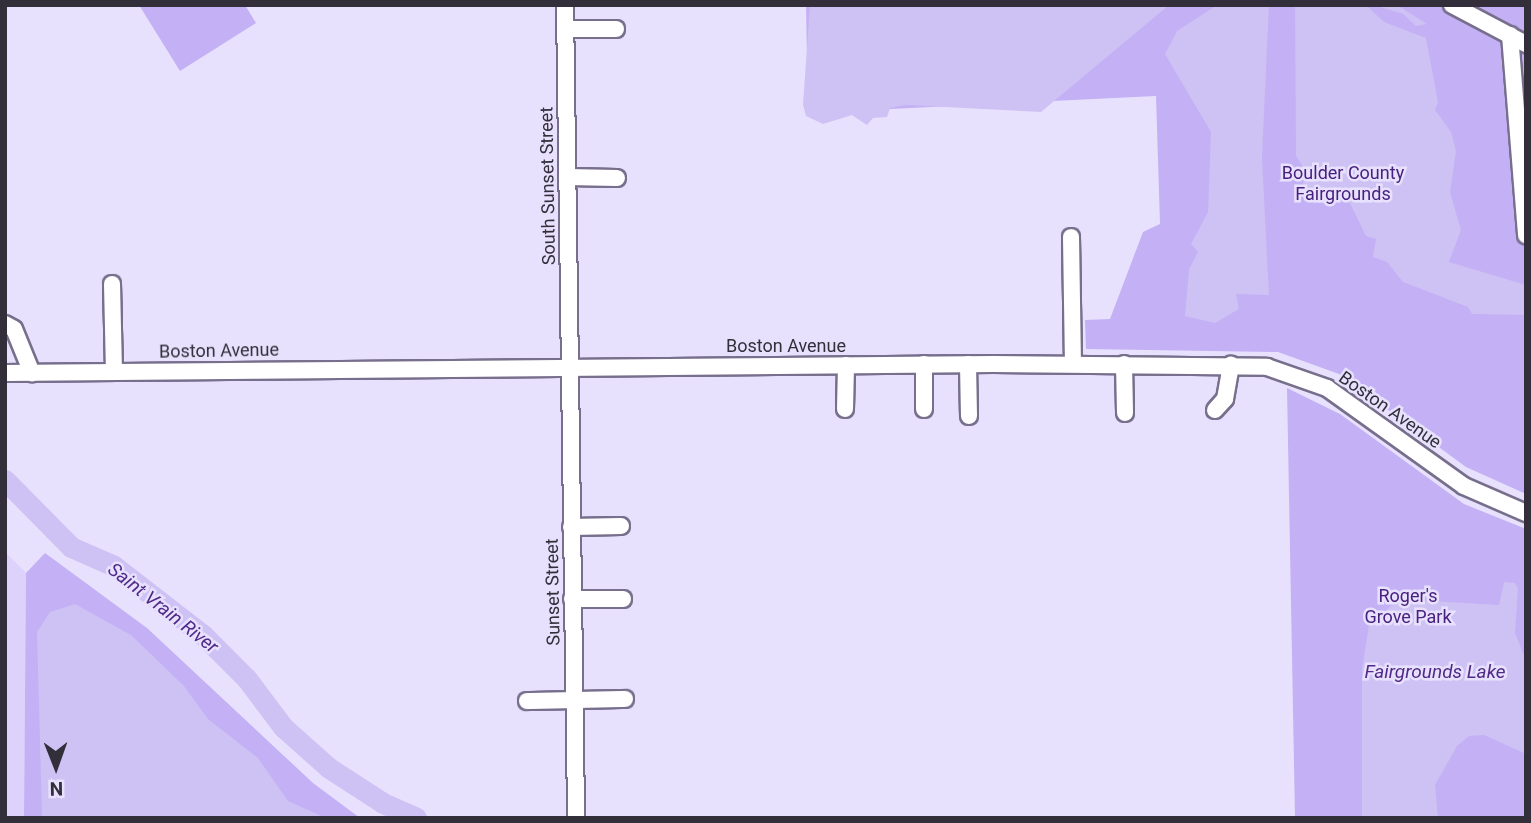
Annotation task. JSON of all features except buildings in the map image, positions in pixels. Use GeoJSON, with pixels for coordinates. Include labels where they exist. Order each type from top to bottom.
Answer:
{"type":"FeatureCollection","features":[{"type":"Feature","properties":{"kind":"street","name":"South Sunset Street"},"geometry":{"type":"LineString","coordinates":[[565,5],[570,367]]}},
{"type":"Feature","properties":{"kind":"street"},"geometry":{"type":"LineString","coordinates":[[1452,5],[1526,44]]}},
{"type":"Feature","properties":{"kind":"street"},"geometry":{"type":"LineString","coordinates":[[565,29],[616,29]]}},
{"type":"Feature","properties":{"kind":"street"},"geometry":{"type":"LineString","coordinates":[[1510,35],[1526,235]]}},
{"type":"Feature","properties":{"kind":"street"},"geometry":{"type":"LineString","coordinates":[[567,177],[617,178]]}},
{"type":"Feature","properties":{"kind":"street"},"geometry":{"type":"LineString","coordinates":[[1070,237],[1073,364]]}},
{"type":"Feature","properties":{"kind":"street"},"geometry":{"type":"LineString","coordinates":[[112,284],[114,372]]}},
{"type":"Feature","properties":{"kind":"street"},"geometry":{"type":"LineString","coordinates":[[5,324],[14,329],[32,373]]}},
{"type":"Feature","properties":{"kind":"street"},"geometry":{"type":"LineString","coordinates":[[924,364],[924,409]]}},
{"type":"Feature","properties":{"kind":"street","name":"Boston Avenue"},"geometry":{"type":"LineString","coordinates":[[5,373],[924,364],[1268,367],[1327,388],[1464,486],[1526,513]]}},
{"type":"Feature","properties":{"kind":"street"},"geometry":{"type":"LineString","coordinates":[[968,364],[969,416]]}},
{"type":"Feature","properties":{"kind":"street"},"geometry":{"type":"LineString","coordinates":[[1124,364],[1125,413]]}},
{"type":"Feature","properties":{"kind":"street"},"geometry":{"type":"LineString","coordinates":[[845,410],[846,365]]}},
{"type":"Feature","properties":{"kind":"street"},"geometry":{"type":"LineString","coordinates":[[1215,410],[1225,399],[1231,365]]}},
{"type":"Feature","properties":{"kind":"street","name":"Sunset Street"},"geometry":{"type":"LineString","coordinates":[[570,367],[576,818]]}},
{"type":"Feature","properties":{"kind":"street"},"geometry":{"type":"LineString","coordinates":[[571,527],[621,526]]}},
{"type":"Feature","properties":{"kind":"street"},"geometry":{"type":"LineString","coordinates":[[572,599],[623,600]]}},
{"type":"Feature","properties":{"kind":"street"},"geometry":{"type":"LineString","coordinates":[[527,701],[625,699]]}},
{"type":"Feature","properties":{"kind":"shaded area"},"geometry":{"type":"Polygon","coordinates":[[[5,552],[26,573],[24,818],[5,818],[5,552]]]}},
{"type":"Feature","properties":{"kind":"green space"},"geometry":{"type":"Polygon","coordinates":[[[139,5],[245,5],[256,23],[180,71],[139,5]]]}},
{"type":"Feature","properties":{"kind":"green space","name":"Boulder County Fairgrounds"},"geometry":{"type":"Polygon","coordinates":[[[806,5],[1526,5],[1526,494],[1466,467],[1339,374],[1278,352],[1086,349],[1085,320],[1110,319],[1143,232],[1160,224],[1156,96],[808,113],[806,5]]]}},
{"type":"Feature","properties":{"kind":"green space","name":"Roger's Grove Park"},"geometry":{"type":"Polygon","coordinates":[[[1287,388],[1340,414],[1464,504],[1526,529],[1526,818],[1295,818],[1287,388]]]}},
{"type":"Feature","properties":{"kind":"green space"},"geometry":{"type":"Polygon","coordinates":[[[45,553],[147,628],[313,783],[360,818],[24,818],[26,573],[45,553]]]}},
{"type":"Feature","properties":{"kind":"green space"},"geometry":{"type":"Polygon","coordinates":[[[869,817],[874,818],[576,818],[869,817]]]}},
{"type":"Feature","properties":{"kind":"water"},"geometry":{"type":"Polygon","coordinates":[[[810,5],[1169,5],[1041,112],[906,105],[890,108],[887,117],[873,118],[867,125],[852,115],[823,124],[806,116],[803,105],[810,5]]]}},
{"type":"Feature","properties":{"kind":"water"},"geometry":{"type":"Polygon","coordinates":[[[1217,5],[1269,5],[1262,157],[1269,295],[1236,294],[1239,309],[1215,323],[1185,316],[1189,269],[1198,252],[1191,244],[1208,212],[1211,132],[1165,54],[1177,31],[1217,5]]]}},
{"type":"Feature","properties":{"kind":"water"},"geometry":{"type":"Polygon","coordinates":[[[1295,5],[1366,5],[1384,22],[1426,38],[1438,102],[1435,110],[1451,132],[1456,151],[1450,192],[1461,230],[1449,262],[1526,285],[1526,315],[1472,314],[1468,307],[1403,282],[1387,262],[1373,257],[1376,239],[1366,236],[1346,195],[1336,188],[1311,203],[1304,194],[1302,165],[1296,156],[1295,5]]]}},
{"type":"Feature","properties":{"kind":"water"},"geometry":{"type":"Polygon","coordinates":[[[1374,5],[1397,5],[1427,24],[1416,26],[1403,14],[1374,5]]]}},
{"type":"Feature","properties":{"kind":"water","name":"Fairgrounds Lake"},"geometry":{"type":"Polygon","coordinates":[[[1504,582],[1515,583],[1518,589],[1515,633],[1526,660],[1526,754],[1484,735],[1469,736],[1457,746],[1435,785],[1438,818],[1362,818],[1362,669],[1369,625],[1391,606],[1414,600],[1499,605],[1504,582]]]}},
{"type":"Feature","properties":{"kind":"water"},"geometry":{"type":"Polygon","coordinates":[[[75,604],[131,635],[184,686],[208,719],[258,758],[288,801],[326,818],[42,818],[37,632],[50,612],[75,604]]]}},
{"type":"Feature","properties":{"kind":"waterway","name":"Saint Vrain River"},"geometry":{"type":"LineString","coordinates":[[5,480],[71,547],[114,566],[203,635],[247,679],[283,727],[329,768],[383,803],[416,818]]}}]}
